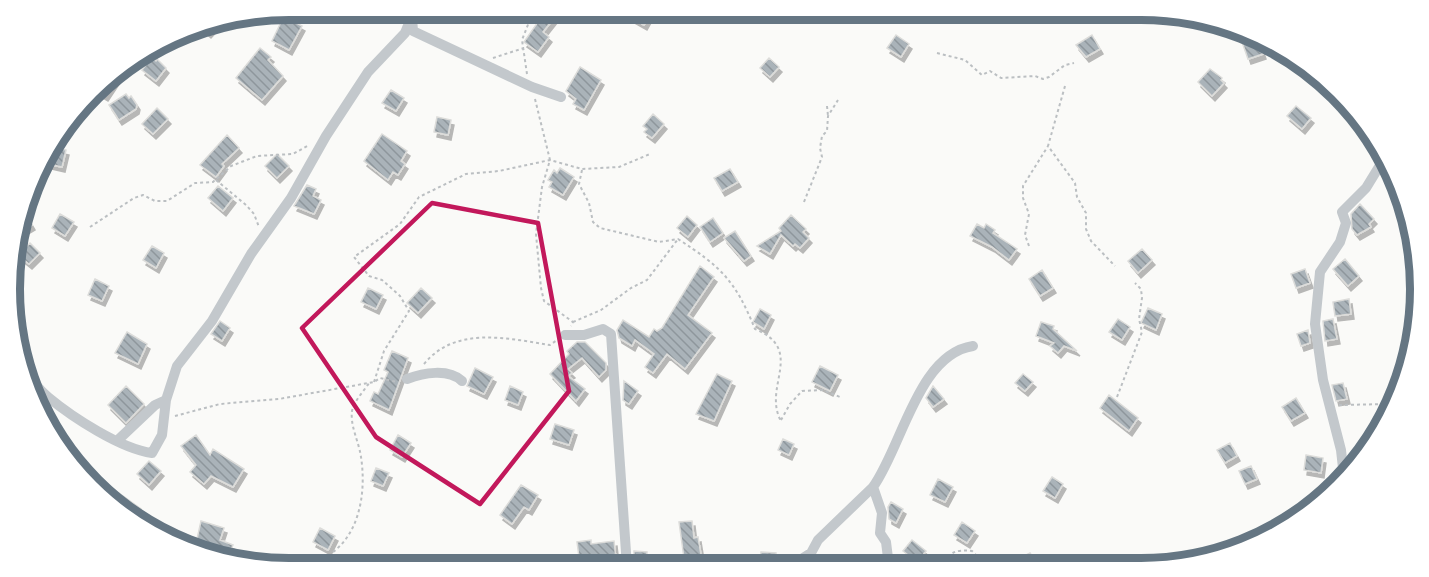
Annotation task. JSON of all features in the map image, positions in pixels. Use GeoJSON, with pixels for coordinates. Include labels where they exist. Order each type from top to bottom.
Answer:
{"type":"FeatureCollection","features":[{"type":"Feature","properties":{"kind":"street"},"geometry":{"type":"LineString","coordinates":[[39,388],[46,396],[81,421],[118,440],[152,453],[162,435],[166,400],[177,366],[212,321],[368,72],[405,33],[410,20]]}},
{"type":"Feature","properties":{"kind":"street"},"geometry":{"type":"LineString","coordinates":[[412,20],[413,32],[530,87],[561,97]]}},
{"type":"Feature","properties":{"kind":"street"},"geometry":{"type":"LineString","coordinates":[[1343,466],[1341,450],[1328,405],[1315,324],[1320,272],[1341,242],[1346,223],[1342,212],[1366,188],[1380,166]]}},
{"type":"Feature","properties":{"kind":"street"},"geometry":{"type":"LineString","coordinates":[[565,335],[584,335],[603,329],[611,334],[626,558]]}},
{"type":"Feature","properties":{"kind":"street"},"geometry":{"type":"LineString","coordinates":[[803,558],[811,553],[818,540],[873,487],[884,472],[927,378],[960,348],[973,346]]}},
{"type":"Feature","properties":{"kind":"street"},"geometry":{"type":"LineString","coordinates":[[407,379],[424,373],[457,376],[462,381]]}},
{"type":"Feature","properties":{"kind":"street"},"geometry":{"type":"LineString","coordinates":[[118,440],[155,405],[166,400]]}},
{"type":"Feature","properties":{"kind":"street"},"geometry":{"type":"LineString","coordinates":[[873,487],[882,513],[880,533],[886,542],[889,558]]}},
{"type":"Feature","properties":{"kind":"path"},"geometry":{"type":"LineString","coordinates":[[529,20],[522,40],[530,87],[550,160],[542,187],[536,234],[541,288],[544,301],[573,322]]}},
{"type":"Feature","properties":{"kind":"path"},"geometry":{"type":"LineString","coordinates":[[479,62],[524,48]]}},
{"type":"Feature","properties":{"kind":"path"},"geometry":{"type":"LineString","coordinates":[[937,53],[965,60],[982,75],[990,71],[1001,78],[1049,77],[1065,65],[1074,63]]}},
{"type":"Feature","properties":{"kind":"path"},"geometry":{"type":"LineString","coordinates":[[1029,246],[1025,235],[1029,214],[1023,198],[1023,186],[1048,146],[1065,86]]}},
{"type":"Feature","properties":{"kind":"path"},"geometry":{"type":"LineString","coordinates":[[828,116],[838,100]]}},
{"type":"Feature","properties":{"kind":"path"},"geometry":{"type":"LineString","coordinates":[[804,202],[822,157],[820,148],[822,136],[827,131],[827,106]]}},
{"type":"Feature","properties":{"kind":"path"},"geometry":{"type":"LineString","coordinates":[[90,227],[134,198],[143,195],[155,201],[167,201],[195,183],[216,180],[231,166],[257,156],[293,154],[326,136]]}},
{"type":"Feature","properties":{"kind":"path"},"geometry":{"type":"LineString","coordinates":[[1048,146],[1075,183],[1075,191],[1086,213],[1086,229],[1091,241],[1115,266]]}},
{"type":"Feature","properties":{"kind":"path"},"geometry":{"type":"LineString","coordinates":[[374,382],[384,351],[409,311],[400,296],[382,280],[369,276],[354,257],[400,224],[419,197],[466,174],[499,171],[550,160],[582,169],[619,167],[650,154]]}},
{"type":"Feature","properties":{"kind":"path"},"geometry":{"type":"LineString","coordinates":[[582,169],[579,184],[589,202],[593,222],[600,228],[659,242],[678,239],[715,263],[733,284],[755,329],[774,340],[781,354],[775,410],[781,421],[790,404],[802,391],[823,390],[840,397]]}},
{"type":"Feature","properties":{"kind":"path"},"geometry":{"type":"LineString","coordinates":[[216,180],[246,205],[254,214],[257,225],[266,233]]}},
{"type":"Feature","properties":{"kind":"path"},"geometry":{"type":"LineString","coordinates":[[421,368],[433,353],[469,337],[550,345],[565,335],[573,322],[601,310],[646,280],[678,239]]}},
{"type":"Feature","properties":{"kind":"path"},"geometry":{"type":"LineString","coordinates":[[1118,397],[1128,363],[1138,348],[1142,332],[1139,319],[1141,290],[1135,283]]}},
{"type":"Feature","properties":{"kind":"path"},"geometry":{"type":"LineString","coordinates":[[163,420],[220,404],[279,399],[374,382],[380,378],[394,383],[407,379]]}},
{"type":"Feature","properties":{"kind":"path"},"geometry":{"type":"LineString","coordinates":[[333,552],[342,545],[352,531],[362,497],[362,458],[352,421],[352,408],[369,382]]}},
{"type":"Feature","properties":{"kind":"path"},"geometry":{"type":"LineString","coordinates":[[1328,405],[1383,404]]}},
{"type":"Feature","properties":{"kind":"path"},"geometry":{"type":"LineString","coordinates":[[947,558],[952,552],[958,550],[972,551],[981,558]]}},
{"type":"Feature","properties":{"kind":"highlighted area"},"geometry":{"type":"Polygon","coordinates":[[[432,203],[538,223],[569,391],[480,504],[376,437],[302,328],[432,203]]]}},
{"type":"Feature","properties":{"kind":"building"},"geometry":{"type":"Polygon","coordinates":[[[282,20],[291,20],[302,26],[289,50],[272,41],[282,20]]]}},
{"type":"Feature","properties":{"kind":"building"},"geometry":{"type":"Polygon","coordinates":[[[535,20],[552,20],[543,32],[549,37],[538,52],[524,42],[538,22],[535,20]]]}},
{"type":"Feature","properties":{"kind":"building"},"geometry":{"type":"Polygon","coordinates":[[[635,20],[647,20],[644,25],[635,20]]]}},
{"type":"Feature","properties":{"kind":"building"},"geometry":{"type":"Polygon","coordinates":[[[896,35],[909,44],[901,57],[887,48],[896,35]]]}},
{"type":"Feature","properties":{"kind":"building"},"geometry":{"type":"Polygon","coordinates":[[[1092,35],[1100,49],[1086,57],[1076,45],[1092,35]]]}},
{"type":"Feature","properties":{"kind":"building"},"geometry":{"type":"Polygon","coordinates":[[[1241,39],[1261,48],[1263,54],[1248,59],[1241,39]]]}},
{"type":"Feature","properties":{"kind":"building"},"geometry":{"type":"Polygon","coordinates":[[[260,48],[271,57],[268,60],[283,76],[262,100],[236,78],[260,48]]]}},
{"type":"Feature","properties":{"kind":"building"},"geometry":{"type":"Polygon","coordinates":[[[151,58],[156,61],[157,59],[166,68],[156,81],[142,70],[151,58]]]}},
{"type":"Feature","properties":{"kind":"building"},"geometry":{"type":"Polygon","coordinates":[[[769,58],[779,67],[770,77],[760,68],[769,58]]]}},
{"type":"Feature","properties":{"kind":"building"},"geometry":{"type":"Polygon","coordinates":[[[580,67],[601,80],[584,110],[573,104],[576,99],[566,91],[580,67]]]}},
{"type":"Feature","properties":{"kind":"building"},"geometry":{"type":"Polygon","coordinates":[[[1210,69],[1222,78],[1224,83],[1212,96],[1198,82],[1210,69]]]}},
{"type":"Feature","properties":{"kind":"building"},"geometry":{"type":"Polygon","coordinates":[[[112,85],[105,96],[102,94],[112,85]]]}},
{"type":"Feature","properties":{"kind":"building"},"geometry":{"type":"Polygon","coordinates":[[[391,90],[404,98],[396,111],[382,103],[391,90]]]}},
{"type":"Feature","properties":{"kind":"building"},"geometry":{"type":"Polygon","coordinates":[[[126,94],[129,98],[131,96],[137,105],[136,109],[119,120],[109,105],[126,94]]]}},
{"type":"Feature","properties":{"kind":"building"},"geometry":{"type":"Polygon","coordinates":[[[1296,106],[1311,118],[1302,129],[1287,116],[1296,106]]]}},
{"type":"Feature","properties":{"kind":"building"},"geometry":{"type":"Polygon","coordinates":[[[157,108],[168,119],[153,134],[142,124],[157,108]]]}},
{"type":"Feature","properties":{"kind":"building"},"geometry":{"type":"Polygon","coordinates":[[[653,114],[664,124],[652,138],[644,132],[647,129],[643,126],[653,114]]]}},
{"type":"Feature","properties":{"kind":"building"},"geometry":{"type":"Polygon","coordinates":[[[437,117],[451,120],[448,135],[434,132],[437,117]]]}},
{"type":"Feature","properties":{"kind":"building"},"geometry":{"type":"Polygon","coordinates":[[[382,134],[407,151],[401,161],[405,164],[398,175],[393,172],[388,180],[364,161],[382,134]]]}},
{"type":"Feature","properties":{"kind":"building"},"geometry":{"type":"Polygon","coordinates":[[[227,135],[239,148],[222,164],[224,166],[216,177],[200,165],[227,135]]]}},
{"type":"Feature","properties":{"kind":"building"},"geometry":{"type":"Polygon","coordinates":[[[59,148],[66,150],[62,167],[50,164],[59,148]]]}},
{"type":"Feature","properties":{"kind":"building"},"geometry":{"type":"Polygon","coordinates":[[[277,154],[289,166],[277,178],[265,166],[277,154]]]}},
{"type":"Feature","properties":{"kind":"building"},"geometry":{"type":"Polygon","coordinates":[[[560,168],[574,177],[563,195],[549,187],[552,182],[548,180],[554,170],[557,173],[560,168]]]}},
{"type":"Feature","properties":{"kind":"building"},"geometry":{"type":"Polygon","coordinates":[[[730,169],[738,182],[722,191],[714,178],[730,169]]]}},
{"type":"Feature","properties":{"kind":"building"},"geometry":{"type":"Polygon","coordinates":[[[307,185],[316,189],[313,196],[321,200],[314,214],[294,206],[307,185]]]}},
{"type":"Feature","properties":{"kind":"building"},"geometry":{"type":"Polygon","coordinates":[[[218,186],[233,198],[223,211],[208,198],[218,186]]]}},
{"type":"Feature","properties":{"kind":"building"},"geometry":{"type":"Polygon","coordinates":[[[1360,204],[1374,219],[1369,224],[1371,227],[1357,235],[1352,229],[1351,214],[1360,204]]]}},
{"type":"Feature","properties":{"kind":"building"},"geometry":{"type":"Polygon","coordinates":[[[60,214],[74,222],[65,236],[52,228],[60,214]]]}},
{"type":"Feature","properties":{"kind":"building"},"geometry":{"type":"Polygon","coordinates":[[[791,215],[806,229],[803,232],[809,238],[800,248],[795,244],[793,246],[781,235],[770,254],[757,246],[781,231],[779,228],[791,215]]]}},
{"type":"Feature","properties":{"kind":"building"},"geometry":{"type":"Polygon","coordinates":[[[687,216],[697,225],[688,237],[677,228],[687,216]]]}},
{"type":"Feature","properties":{"kind":"building"},"geometry":{"type":"Polygon","coordinates":[[[713,218],[723,233],[710,242],[700,227],[713,218]]]}},
{"type":"Feature","properties":{"kind":"building"},"geometry":{"type":"Polygon","coordinates":[[[977,224],[984,228],[986,224],[995,230],[993,233],[1017,249],[1009,260],[992,247],[970,236],[977,224]]]}},
{"type":"Feature","properties":{"kind":"building"},"geometry":{"type":"Polygon","coordinates":[[[735,231],[751,256],[744,261],[724,238],[735,231]]]}},
{"type":"Feature","properties":{"kind":"building"},"geometry":{"type":"Polygon","coordinates":[[[30,243],[40,253],[29,264],[21,258],[22,251],[30,243]]]}},
{"type":"Feature","properties":{"kind":"building"},"geometry":{"type":"Polygon","coordinates":[[[152,246],[164,253],[156,268],[143,260],[152,246]]]}},
{"type":"Feature","properties":{"kind":"building"},"geometry":{"type":"Polygon","coordinates":[[[1142,249],[1152,260],[1138,273],[1128,261],[1142,249]]]}},
{"type":"Feature","properties":{"kind":"building"},"geometry":{"type":"Polygon","coordinates":[[[1345,259],[1359,276],[1348,286],[1333,269],[1345,259]]]}},
{"type":"Feature","properties":{"kind":"building"},"geometry":{"type":"Polygon","coordinates":[[[700,266],[714,277],[688,315],[712,333],[685,369],[667,354],[653,373],[645,367],[654,354],[635,340],[632,346],[619,338],[617,330],[623,320],[649,337],[654,329],[657,331],[662,328],[700,266]]]}},
{"type":"Feature","properties":{"kind":"building"},"geometry":{"type":"Polygon","coordinates":[[[1305,269],[1310,283],[1296,288],[1291,274],[1305,269]]]}},
{"type":"Feature","properties":{"kind":"building"},"geometry":{"type":"Polygon","coordinates":[[[1042,270],[1053,288],[1040,296],[1029,279],[1042,270]]]}},
{"type":"Feature","properties":{"kind":"building"},"geometry":{"type":"Polygon","coordinates":[[[95,279],[109,286],[102,301],[88,295],[95,279]]]}},
{"type":"Feature","properties":{"kind":"building"},"geometry":{"type":"Polygon","coordinates":[[[368,288],[383,295],[376,309],[361,302],[368,288]]]}},
{"type":"Feature","properties":{"kind":"building"},"geometry":{"type":"Polygon","coordinates":[[[421,288],[432,298],[418,313],[407,303],[421,288]]]}},
{"type":"Feature","properties":{"kind":"building"},"geometry":{"type":"Polygon","coordinates":[[[1349,299],[1351,314],[1335,316],[1333,302],[1349,299]]]}},
{"type":"Feature","properties":{"kind":"building"},"geometry":{"type":"Polygon","coordinates":[[[1148,308],[1162,314],[1156,330],[1141,323],[1148,308]]]}},
{"type":"Feature","properties":{"kind":"building"},"geometry":{"type":"Polygon","coordinates":[[[760,309],[771,315],[764,329],[753,322],[760,309]]]}},
{"type":"Feature","properties":{"kind":"building"},"geometry":{"type":"Polygon","coordinates":[[[1118,319],[1130,327],[1122,340],[1109,332],[1118,319]]]}},
{"type":"Feature","properties":{"kind":"building"},"geometry":{"type":"Polygon","coordinates":[[[1333,319],[1337,339],[1325,341],[1323,321],[1333,319]]]}},
{"type":"Feature","properties":{"kind":"building"},"geometry":{"type":"Polygon","coordinates":[[[220,321],[230,328],[222,341],[211,334],[220,321]]]}},
{"type":"Feature","properties":{"kind":"building"},"geometry":{"type":"Polygon","coordinates":[[[1041,322],[1054,326],[1053,329],[1077,351],[1064,346],[1058,353],[1050,346],[1054,343],[1036,336],[1041,322]]]}},
{"type":"Feature","properties":{"kind":"building"},"geometry":{"type":"Polygon","coordinates":[[[1308,330],[1310,343],[1301,346],[1297,334],[1308,330]]]}},
{"type":"Feature","properties":{"kind":"building"},"geometry":{"type":"Polygon","coordinates":[[[127,332],[147,344],[138,364],[115,353],[127,332]]]}},
{"type":"Feature","properties":{"kind":"building"},"geometry":{"type":"Polygon","coordinates":[[[577,342],[585,342],[606,363],[606,370],[599,377],[582,358],[568,369],[572,373],[568,376],[585,389],[576,401],[550,374],[569,354],[567,351],[577,342]]]}},
{"type":"Feature","properties":{"kind":"building"},"geometry":{"type":"Polygon","coordinates":[[[392,351],[408,358],[389,410],[370,401],[374,392],[378,394],[388,372],[384,370],[392,351]]]}},
{"type":"Feature","properties":{"kind":"building"},"geometry":{"type":"Polygon","coordinates":[[[820,366],[838,375],[830,391],[812,382],[820,366]]]}},
{"type":"Feature","properties":{"kind":"building"},"geometry":{"type":"Polygon","coordinates":[[[475,368],[493,377],[484,394],[467,386],[475,368]]]}},
{"type":"Feature","properties":{"kind":"building"},"geometry":{"type":"Polygon","coordinates":[[[717,374],[732,381],[714,421],[696,414],[717,374]]]}},
{"type":"Feature","properties":{"kind":"building"},"geometry":{"type":"Polygon","coordinates":[[[1023,374],[1033,382],[1025,391],[1015,383],[1023,374]]]}},
{"type":"Feature","properties":{"kind":"building"},"geometry":{"type":"Polygon","coordinates":[[[624,381],[638,391],[629,404],[623,400],[624,381]]]}},
{"type":"Feature","properties":{"kind":"building"},"geometry":{"type":"Polygon","coordinates":[[[1343,383],[1347,399],[1336,401],[1332,385],[1343,383]]]}},
{"type":"Feature","properties":{"kind":"building"},"geometry":{"type":"Polygon","coordinates":[[[126,386],[144,404],[126,423],[108,405],[126,386]]]}},
{"type":"Feature","properties":{"kind":"building"},"geometry":{"type":"Polygon","coordinates":[[[510,386],[523,392],[518,405],[505,400],[510,386]]]}},
{"type":"Feature","properties":{"kind":"building"},"geometry":{"type":"Polygon","coordinates":[[[933,386],[944,399],[933,407],[926,398],[933,386]]]}},
{"type":"Feature","properties":{"kind":"building"},"geometry":{"type":"Polygon","coordinates":[[[1109,395],[1138,418],[1129,431],[1100,408],[1109,395]]]}},
{"type":"Feature","properties":{"kind":"building"},"geometry":{"type":"Polygon","coordinates":[[[1296,398],[1305,413],[1291,421],[1282,407],[1296,398]]]}},
{"type":"Feature","properties":{"kind":"building"},"geometry":{"type":"Polygon","coordinates":[[[555,424],[574,430],[569,445],[550,439],[555,424]]]}},
{"type":"Feature","properties":{"kind":"building"},"geometry":{"type":"Polygon","coordinates":[[[196,435],[210,455],[213,449],[244,469],[233,487],[211,476],[204,484],[190,472],[196,465],[181,446],[196,435]]]}},
{"type":"Feature","properties":{"kind":"building"},"geometry":{"type":"Polygon","coordinates":[[[398,435],[411,443],[402,457],[390,450],[398,435]]]}},
{"type":"Feature","properties":{"kind":"building"},"geometry":{"type":"Polygon","coordinates":[[[783,439],[794,444],[789,455],[778,450],[783,439]]]}},
{"type":"Feature","properties":{"kind":"building"},"geometry":{"type":"Polygon","coordinates":[[[1230,443],[1237,456],[1225,463],[1217,450],[1230,443]]]}},
{"type":"Feature","properties":{"kind":"building"},"geometry":{"type":"Polygon","coordinates":[[[1306,455],[1323,458],[1321,473],[1304,470],[1306,455]]]}},
{"type":"Feature","properties":{"kind":"building"},"geometry":{"type":"Polygon","coordinates":[[[149,461],[161,471],[149,485],[137,474],[149,461]]]}},
{"type":"Feature","properties":{"kind":"building"},"geometry":{"type":"Polygon","coordinates":[[[1251,466],[1257,479],[1245,484],[1239,471],[1251,466]]]}},
{"type":"Feature","properties":{"kind":"building"},"geometry":{"type":"Polygon","coordinates":[[[376,468],[389,473],[383,486],[371,481],[376,468]]]}},
{"type":"Feature","properties":{"kind":"building"},"geometry":{"type":"Polygon","coordinates":[[[1052,477],[1063,484],[1055,498],[1043,491],[1052,477]]]}},
{"type":"Feature","properties":{"kind":"building"},"geometry":{"type":"Polygon","coordinates":[[[938,479],[953,487],[945,502],[930,495],[938,479]]]}},
{"type":"Feature","properties":{"kind":"building"},"geometry":{"type":"Polygon","coordinates":[[[521,485],[538,495],[529,510],[524,507],[512,524],[500,515],[521,485]]]}},
{"type":"Feature","properties":{"kind":"building"},"geometry":{"type":"Polygon","coordinates":[[[119,493],[141,509],[139,512],[117,496],[119,493]]]}},
{"type":"Feature","properties":{"kind":"building"},"geometry":{"type":"Polygon","coordinates":[[[891,502],[903,509],[896,523],[889,519],[888,507],[891,502]]]}},
{"type":"Feature","properties":{"kind":"building"},"geometry":{"type":"Polygon","coordinates":[[[201,521],[224,528],[220,540],[233,545],[231,551],[197,539],[201,521]]]}},
{"type":"Feature","properties":{"kind":"building"},"geometry":{"type":"Polygon","coordinates":[[[692,521],[694,538],[698,537],[701,555],[684,558],[679,522],[692,521]]]}},
{"type":"Feature","properties":{"kind":"building"},"geometry":{"type":"Polygon","coordinates":[[[962,522],[975,531],[967,543],[954,535],[962,522]]]}},
{"type":"Feature","properties":{"kind":"building"},"geometry":{"type":"Polygon","coordinates":[[[320,528],[335,536],[328,550],[313,542],[320,528]]]}},
{"type":"Feature","properties":{"kind":"building"},"geometry":{"type":"Polygon","coordinates":[[[591,540],[591,544],[614,541],[616,558],[581,558],[577,542],[591,540]]]}},
{"type":"Feature","properties":{"kind":"building"},"geometry":{"type":"Polygon","coordinates":[[[912,540],[926,551],[920,558],[912,558],[903,551],[912,540]]]}},
{"type":"Feature","properties":{"kind":"building"},"geometry":{"type":"Polygon","coordinates":[[[634,551],[647,552],[647,558],[634,558],[634,551]]]}},
{"type":"Feature","properties":{"kind":"building"},"geometry":{"type":"Polygon","coordinates":[[[761,552],[776,553],[776,558],[761,558],[761,552]]]}},
{"type":"Feature","properties":{"kind":"building"},"geometry":{"type":"Polygon","coordinates":[[[1030,553],[1033,558],[1023,558],[1030,553]]]}}]}
